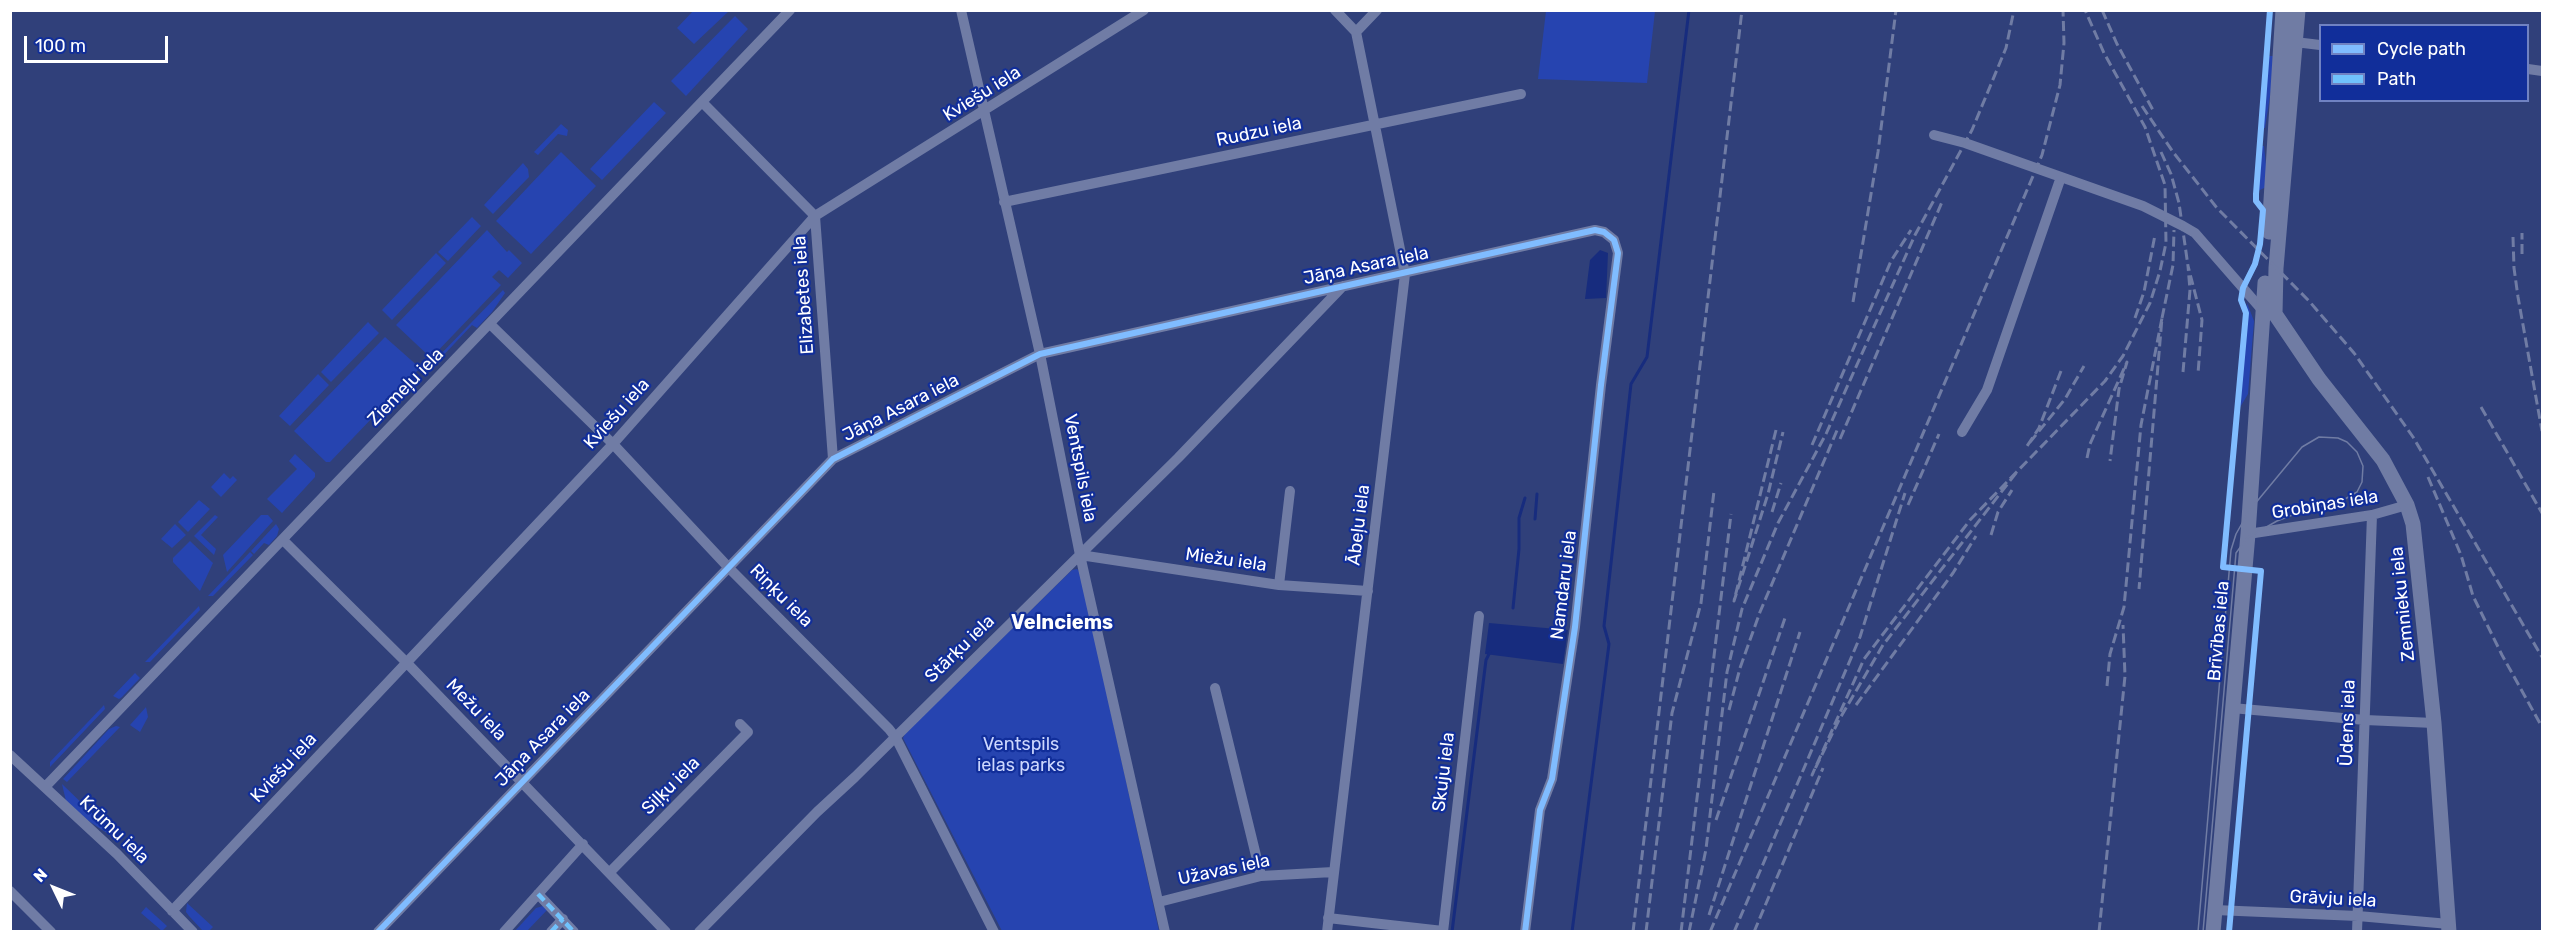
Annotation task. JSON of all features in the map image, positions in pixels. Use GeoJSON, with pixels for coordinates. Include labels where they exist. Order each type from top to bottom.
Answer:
{"type":"FeatureCollection","features":[{"type":"Feature","properties":{"kind":"highway","name":"Brīvības iela"},"geometry":{"type":"LineString","coordinates":[[2213,932],[2269,312],[2283,10]]}},
{"type":"Feature","properties":{"kind":"highway","name":"Brīvības iela"},"geometry":{"type":"LineString","coordinates":[[2269,312],[2274,291],[2298,10]]}},
{"type":"Feature","properties":{"kind":"highway","name":"Zemnieku iela"},"geometry":{"type":"LineString","coordinates":[[2269,312],[2279,338],[2307,370],[2319,379],[2383,460],[2407,505],[2416,535],[2434,723],[2449,928]]}},
{"type":"Feature","properties":{"kind":"street","name":"Ziemeļu iela"},"geometry":{"type":"LineString","coordinates":[[45,787],[790,10]]}},
{"type":"Feature","properties":{"kind":"street","name":"Ventspils iela"},"geometry":{"type":"LineString","coordinates":[[961,10],[1040,354],[1080,555],[1165,932]]}},
{"type":"Feature","properties":{"kind":"street","name":"Kviešu iela"},"geometry":{"type":"LineString","coordinates":[[172,912],[612,444],[815,216],[984,113],[1144,10]]}},
{"type":"Feature","properties":{"kind":"street"},"geometry":{"type":"LineString","coordinates":[[1335,10],[1356,32],[1377,10]]}},
{"type":"Feature","properties":{"kind":"street","name":"Ābeļu iela"},"geometry":{"type":"LineString","coordinates":[[1327,932],[1405,274],[1356,32]]}},
{"type":"Feature","properties":{"kind":"street"},"geometry":{"type":"LineString","coordinates":[[2295,42],[2319,45]]}},
{"type":"Feature","properties":{"kind":"street","name":"Rudzu iela"},"geometry":{"type":"LineString","coordinates":[[1005,202],[1521,94]]}},
{"type":"Feature","properties":{"kind":"street","name":"Elizabetes iela"},"geometry":{"type":"LineString","coordinates":[[702,102],[815,216],[833,459]]}},
{"type":"Feature","properties":{"kind":"street"},"geometry":{"type":"LineString","coordinates":[[1934,135],[2143,206],[2195,233],[2269,312]]}},
{"type":"Feature","properties":{"kind":"street"},"geometry":{"type":"LineString","coordinates":[[1962,432],[1987,390],[2061,177]]}},
{"type":"Feature","properties":{"kind":"street","name":"Jāņa Asara iela"},"geometry":{"type":"LineString","coordinates":[[378,932],[833,459],[1040,354],[1594,230],[1604,232],[1614,240]]}},
{"type":"Feature","properties":{"kind":"street","name":"Namdaru iela"},"geometry":{"type":"LineString","coordinates":[[1525,932],[1540,810],[1552,779],[1575,627],[1601,385],[1618,253],[1614,240]]}},
{"type":"Feature","properties":{"kind":"street","name":"Stārķu iela"},"geometry":{"type":"LineString","coordinates":[[699,932],[817,812],[896,738],[1080,555],[1343,286]]}},
{"type":"Feature","properties":{"kind":"street","name":"Riņķu iela"},"geometry":{"type":"LineString","coordinates":[[490,324],[612,444],[729,568],[896,738],[994,932]]}},
{"type":"Feature","properties":{"kind":"street"},"geometry":{"type":"LineString","coordinates":[[1279,585],[1290,491]]}},
{"type":"Feature","properties":{"kind":"street","name":"Grobiņas iela"},"geometry":{"type":"LineString","coordinates":[[2248,534],[2372,515],[2407,505]]}},
{"type":"Feature","properties":{"kind":"street","name":"Ūdens iela"},"geometry":{"type":"LineString","coordinates":[[2357,932],[2372,515]]}},
{"type":"Feature","properties":{"kind":"street","name":"Mežu iela"},"geometry":{"type":"LineString","coordinates":[[283,540],[406,662],[666,932]]}},
{"type":"Feature","properties":{"kind":"street","name":"Miežu iela"},"geometry":{"type":"LineString","coordinates":[[1080,555],[1279,585],[1368,591]]}},
{"type":"Feature","properties":{"kind":"street","name":"Skuju iela"},"geometry":{"type":"LineString","coordinates":[[1443,931],[1479,616]]}},
{"type":"Feature","properties":{"kind":"street"},"geometry":{"type":"LineString","coordinates":[[1215,688],[1262,876]]}},
{"type":"Feature","properties":{"kind":"street"},"geometry":{"type":"LineString","coordinates":[[2232,708],[2365,720],[2434,723]]}},
{"type":"Feature","properties":{"kind":"street","name":"Siļķu iela"},"geometry":{"type":"LineString","coordinates":[[610,872],[748,732],[740,724]]}},
{"type":"Feature","properties":{"kind":"street","name":"Krūmu iela"},"geometry":{"type":"LineString","coordinates":[[10,755],[117,854],[192,932]]}},
{"type":"Feature","properties":{"kind":"street"},"geometry":{"type":"LineString","coordinates":[[504,932],[583,844]]}},
{"type":"Feature","properties":{"kind":"street","name":"Užavas iela"},"geometry":{"type":"LineString","coordinates":[[1159,902],[1262,876],[1333,872]]}},
{"type":"Feature","properties":{"kind":"street"},"geometry":{"type":"LineString","coordinates":[[10,891],[51,932]]}},
{"type":"Feature","properties":{"kind":"street"},"geometry":{"type":"LineString","coordinates":[[538,894],[574,932]]}},
{"type":"Feature","properties":{"kind":"street","name":"Grāvju iela"},"geometry":{"type":"LineString","coordinates":[[2215,910],[2358,916],[2449,928]]}},
{"type":"Feature","properties":{"kind":"street"},"geometry":{"type":"LineString","coordinates":[[1328,918],[1443,931]]}},
{"type":"Feature","properties":{"kind":"street"},"geometry":{"type":"LineString","coordinates":[[551,932],[563,919]]}},
{"type":"Feature","properties":{"kind":"green space"},"geometry":{"type":"Polygon","coordinates":[[[693,11],[729,11],[694,44],[677,28],[693,11]]]}},
{"type":"Feature","properties":{"kind":"green space"},"geometry":{"type":"Polygon","coordinates":[[[1546,11],[1655,11],[1647,83],[1538,79],[1546,11]]]}},
{"type":"Feature","properties":{"kind":"green space"},"geometry":{"type":"Polygon","coordinates":[[[735,16],[748,29],[686,96],[671,81],[735,16]]]}},
{"type":"Feature","properties":{"kind":"green space"},"geometry":{"type":"Polygon","coordinates":[[[2269,56],[2273,56],[2271,90],[2265,128],[2262,128],[2269,56]]]}},
{"type":"Feature","properties":{"kind":"green space"},"geometry":{"type":"Polygon","coordinates":[[[654,102],[666,113],[602,180],[590,169],[654,102]]]}},
{"type":"Feature","properties":{"kind":"green space"},"geometry":{"type":"Polygon","coordinates":[[[561,124],[568,130],[567,136],[558,134],[538,155],[534,152],[561,124]]]}},
{"type":"Feature","properties":{"kind":"green space"},"geometry":{"type":"Polygon","coordinates":[[[2261,146],[2264,146],[2267,175],[2266,187],[2258,191],[2261,146]]]}},
{"type":"Feature","properties":{"kind":"green space"},"geometry":{"type":"Polygon","coordinates":[[[561,152],[596,186],[531,254],[496,221],[561,152]]]}},
{"type":"Feature","properties":{"kind":"green space"},"geometry":{"type":"Polygon","coordinates":[[[523,163],[528,169],[529,177],[493,214],[484,205],[523,163]]]}},
{"type":"Feature","properties":{"kind":"green space"},"geometry":{"type":"Polygon","coordinates":[[[472,217],[481,226],[448,261],[438,252],[472,217]]]}},
{"type":"Feature","properties":{"kind":"green space"},"geometry":{"type":"Polygon","coordinates":[[[487,230],[507,252],[509,250],[522,263],[508,278],[499,270],[492,277],[501,285],[431,358],[396,325],[487,230]]]}},
{"type":"Feature","properties":{"kind":"green space"},"geometry":{"type":"Polygon","coordinates":[[[436,253],[446,263],[392,320],[382,310],[436,253]]]}},
{"type":"Feature","properties":{"kind":"green space"},"geometry":{"type":"Polygon","coordinates":[[[503,290],[505,293],[492,312],[477,328],[472,325],[438,361],[434,361],[503,290]]]}},
{"type":"Feature","properties":{"kind":"green space"},"geometry":{"type":"Polygon","coordinates":[[[2247,303],[2254,321],[2248,394],[2239,409],[2247,303]]]}},
{"type":"Feature","properties":{"kind":"green space"},"geometry":{"type":"Polygon","coordinates":[[[368,322],[379,333],[331,382],[321,372],[368,322]]]}},
{"type":"Feature","properties":{"kind":"green space"},"geometry":{"type":"Polygon","coordinates":[[[385,337],[420,368],[330,462],[326,462],[294,431],[385,337]]]}},
{"type":"Feature","properties":{"kind":"green space"},"geometry":{"type":"Polygon","coordinates":[[[318,374],[329,385],[290,426],[279,416],[318,374]]]}},
{"type":"Feature","properties":{"kind":"green space"},"geometry":{"type":"Polygon","coordinates":[[[295,454],[315,473],[315,477],[282,513],[267,499],[297,469],[289,461],[295,454]]]}},
{"type":"Feature","properties":{"kind":"green space"},"geometry":{"type":"Polygon","coordinates":[[[224,473],[230,479],[233,476],[237,480],[221,497],[211,487],[224,473]]]}},
{"type":"Feature","properties":{"kind":"green space"},"geometry":{"type":"Polygon","coordinates":[[[199,500],[210,509],[188,532],[178,522],[199,500]]]}},
{"type":"Feature","properties":{"kind":"green space"},"geometry":{"type":"Polygon","coordinates":[[[215,515],[218,517],[201,535],[216,549],[214,555],[194,536],[215,515]]]}},
{"type":"Feature","properties":{"kind":"green space"},"geometry":{"type":"Polygon","coordinates":[[[261,515],[268,515],[273,521],[227,572],[223,555],[261,515]]]}},
{"type":"Feature","properties":{"kind":"green space"},"geometry":{"type":"Polygon","coordinates":[[[175,524],[186,535],[172,548],[161,539],[175,524]]]}},
{"type":"Feature","properties":{"kind":"green space"},"geometry":{"type":"Polygon","coordinates":[[[276,524],[279,529],[277,536],[269,545],[264,543],[254,554],[251,551],[276,524]]]}},
{"type":"Feature","properties":{"kind":"green space"},"geometry":{"type":"Polygon","coordinates":[[[190,541],[213,563],[200,591],[173,562],[173,558],[190,541]]]}},
{"type":"Feature","properties":{"kind":"green space"},"geometry":{"type":"Polygon","coordinates":[[[250,552],[253,555],[213,596],[208,596],[250,552]]]}},
{"type":"Feature","properties":{"kind":"green space","name":"Ventspils ielas parks"},"geometry":{"type":"Polygon","coordinates":[[[1077,569],[1080,572],[1159,931],[1002,931],[903,738],[906,732],[1072,570],[1077,569]]]}},
{"type":"Feature","properties":{"kind":"green space"},"geometry":{"type":"Polygon","coordinates":[[[199,606],[200,610],[150,662],[145,662],[199,606]]]}},
{"type":"Feature","properties":{"kind":"green space"},"geometry":{"type":"Polygon","coordinates":[[[135,673],[140,678],[122,697],[119,699],[113,696],[135,673]]]}},
{"type":"Feature","properties":{"kind":"green space"},"geometry":{"type":"Polygon","coordinates":[[[104,705],[105,709],[50,767],[50,762],[104,705]]]}},
{"type":"Feature","properties":{"kind":"green space"},"geometry":{"type":"Polygon","coordinates":[[[146,707],[148,717],[140,732],[130,725],[146,707]]]}},
{"type":"Feature","properties":{"kind":"green space"},"geometry":{"type":"Polygon","coordinates":[[[120,727],[67,782],[63,779],[109,729],[120,727]]]}},
{"type":"Feature","properties":{"kind":"green space"},"geometry":{"type":"Polygon","coordinates":[[[62,784],[116,836],[110,835],[87,820],[66,801],[62,784]]]}},
{"type":"Feature","properties":{"kind":"green space"},"geometry":{"type":"Polygon","coordinates":[[[187,903],[213,927],[209,931],[202,930],[189,916],[186,912],[187,903]]]}},
{"type":"Feature","properties":{"kind":"green space"},"geometry":{"type":"Polygon","coordinates":[[[543,906],[548,909],[527,931],[514,932],[536,908],[543,906]]]}},
{"type":"Feature","properties":{"kind":"green space"},"geometry":{"type":"Polygon","coordinates":[[[146,907],[167,926],[162,931],[141,913],[146,907]]]}},
{"type":"Feature","properties":{"kind":"shaded area"},"geometry":{"type":"Polygon","coordinates":[[[1600,250],[1608,253],[1606,298],[1585,299],[1590,260],[1600,250]]]}},
{"type":"Feature","properties":{"kind":"shaded area"},"geometry":{"type":"Polygon","coordinates":[[[1489,623],[1568,630],[1563,664],[1485,654],[1489,623]]]}},
{"type":"Feature","properties":{"kind":"waterway"},"geometry":{"type":"LineString","coordinates":[[1572,932],[1609,644],[1604,626],[1631,384],[1647,357],[1689,10]]}},
{"type":"Feature","properties":{"kind":"waterway"},"geometry":{"type":"LineString","coordinates":[[1535,519],[1537,494]]}},
{"type":"Feature","properties":{"kind":"waterway"},"geometry":{"type":"LineString","coordinates":[[1513,608],[1519,549],[1519,518],[1525,498]]}},
{"type":"Feature","properties":{"kind":"waterway"},"geometry":{"type":"LineString","coordinates":[[1452,932],[1486,660],[1490,652]]}},
{"type":"Feature","properties":{"kind":"tram line"},"geometry":{"type":"LineString","coordinates":[[2198,932],[2231,550],[2236,534],[2249,511],[2302,447],[2319,437],[2338,438],[2347,442],[2357,452],[2363,466],[2362,482],[2357,492],[2340,502],[2308,509],[2277,521],[2247,538],[2236,553],[2203,932]]}},
{"type":"Feature","properties":{"kind":"railway"},"geometry":{"type":"LineString","coordinates":[[1633,932],[1742,10]]}},
{"type":"Feature","properties":{"kind":"railway"},"geometry":{"type":"LineString","coordinates":[[1853,302],[1878,152],[1896,10]]}},
{"type":"Feature","properties":{"kind":"railway"},"geometry":{"type":"LineString","coordinates":[[1689,932],[1706,849],[1727,672],[1742,609],[1778,523],[1826,434],[1915,235],[1972,130],[2006,48],[2014,10]]}},
{"type":"Feature","properties":{"kind":"railway"},"geometry":{"type":"LineString","coordinates":[[1710,932],[2042,155],[2060,85],[2064,43],[2063,10]]}},
{"type":"Feature","properties":{"kind":"railway"},"geometry":{"type":"LineString","coordinates":[[2016,473],[1883,645],[1839,720],[1812,775],[1864,659],[1970,520],[2105,381],[2123,356],[2150,303],[2166,243],[2165,185],[2145,127],[2104,53],[2085,10]]}},
{"type":"Feature","properties":{"kind":"railway"},"geometry":{"type":"LineString","coordinates":[[2102,10],[2117,44],[2154,112]]}},
{"type":"Feature","properties":{"kind":"railway"},"geometry":{"type":"LineString","coordinates":[[2142,106],[2173,152],[2217,208],[2309,301],[2354,353],[2413,437],[2542,657]]}},
{"type":"Feature","properties":{"kind":"railway"},"geometry":{"type":"LineString","coordinates":[[2161,152],[2171,174],[2179,203],[2188,266]]}},
{"type":"Feature","properties":{"kind":"railway"},"geometry":{"type":"LineString","coordinates":[[1840,439],[1942,202]]}},
{"type":"Feature","properties":{"kind":"railway"},"geometry":{"type":"LineString","coordinates":[[1812,445],[1891,261],[1911,230]]}},
{"type":"Feature","properties":{"kind":"railway"},"geometry":{"type":"LineString","coordinates":[[2162,318],[2173,265],[2174,230]]}},
{"type":"Feature","properties":{"kind":"railway"},"geometry":{"type":"LineString","coordinates":[[2522,233],[2522,254]]}},
{"type":"Feature","properties":{"kind":"railway"},"geometry":{"type":"LineString","coordinates":[[2135,318],[2144,292],[2155,235]]}},
{"type":"Feature","properties":{"kind":"railway"},"geometry":{"type":"LineString","coordinates":[[2513,237],[2518,297],[2542,431]]}},
{"type":"Feature","properties":{"kind":"railway"},"geometry":{"type":"LineString","coordinates":[[2183,372],[2190,290],[2188,266],[2202,320],[2198,374]]}},
{"type":"Feature","properties":{"kind":"railway"},"geometry":{"type":"LineString","coordinates":[[2107,686],[2110,654],[2124,607],[2141,425],[2162,318],[2139,589]]}},
{"type":"Feature","properties":{"kind":"railway"},"geometry":{"type":"LineString","coordinates":[[2087,458],[2090,444],[2127,362],[2119,389],[2110,461]]}},
{"type":"Feature","properties":{"kind":"railway"},"geometry":{"type":"LineString","coordinates":[[2061,371],[2039,428],[2027,446],[2065,399],[2084,366]]}},
{"type":"Feature","properties":{"kind":"railway"},"geometry":{"type":"LineString","coordinates":[[2481,407],[2542,513]]}},
{"type":"Feature","properties":{"kind":"railway"},"geometry":{"type":"LineString","coordinates":[[1729,710],[1740,668],[1760,612],[1838,428]]}},
{"type":"Feature","properties":{"kind":"railway"},"geometry":{"type":"LineString","coordinates":[[1776,430],[1734,601],[1768,494],[1783,432]]}},
{"type":"Feature","properties":{"kind":"railway"},"geometry":{"type":"LineString","coordinates":[[1908,505],[1939,434]]}},
{"type":"Feature","properties":{"kind":"railway"},"geometry":{"type":"LineString","coordinates":[[2428,477],[2461,555],[2473,596],[2502,655],[2542,727]]}},
{"type":"Feature","properties":{"kind":"railway"},"geometry":{"type":"LineString","coordinates":[[1772,512],[1781,483]]}},
{"type":"Feature","properties":{"kind":"railway"},"geometry":{"type":"LineString","coordinates":[[1991,535],[1998,512],[2012,490]]}},
{"type":"Feature","properties":{"kind":"railway"},"geometry":{"type":"LineString","coordinates":[[1646,932],[1672,713],[1701,603],[1714,491]]}},
{"type":"Feature","properties":{"kind":"railway"},"geometry":{"type":"LineString","coordinates":[[1734,932],[1860,637],[1905,493]]}},
{"type":"Feature","properties":{"kind":"railway"},"geometry":{"type":"LineString","coordinates":[[1681,932],[1731,514]]}},
{"type":"Feature","properties":{"kind":"railway"},"geometry":{"type":"LineString","coordinates":[[1856,705],[1953,573],[1976,536]]}},
{"type":"Feature","properties":{"kind":"railway"},"geometry":{"type":"LineString","coordinates":[[1716,820],[1786,615]]}},
{"type":"Feature","properties":{"kind":"railway"},"geometry":{"type":"LineString","coordinates":[[2099,932],[2125,676],[2123,625]]}},
{"type":"Feature","properties":{"kind":"railway"},"geometry":{"type":"LineString","coordinates":[[1709,915],[1800,632]]}},
{"type":"Feature","properties":{"kind":"railway"},"geometry":{"type":"LineString","coordinates":[[1754,932],[1823,768]]}},
{"type":"Feature","properties":{"kind":"marked path"},"geometry":{"type":"LineString","coordinates":[[538,894],[574,932]]}},
{"type":"Feature","properties":{"kind":"marked path"},"geometry":{"type":"LineString","coordinates":[[551,932],[563,919]]}},
{"type":"Feature","properties":{"kind":"cycle path"},"geometry":{"type":"LineString","coordinates":[[2229,932],[2261,571],[2223,567],[2246,313],[2241,300],[2243,288],[2255,264],[2260,244],[2263,210],[2256,201],[2256,194],[2270,10]]}},
{"type":"Feature","properties":{"kind":"cycle path"},"geometry":{"type":"LineString","coordinates":[[378,932],[833,459],[1040,354],[1595,230],[1604,232],[1614,240],[1618,253],[1601,385],[1575,627],[1552,779],[1540,810],[1525,932]]}},
{"type":"Feature","properties":{"kind":"district","name":"Velnciems"},"geometry":{"type":"Point","coordinates":[1062,623]}}]}
